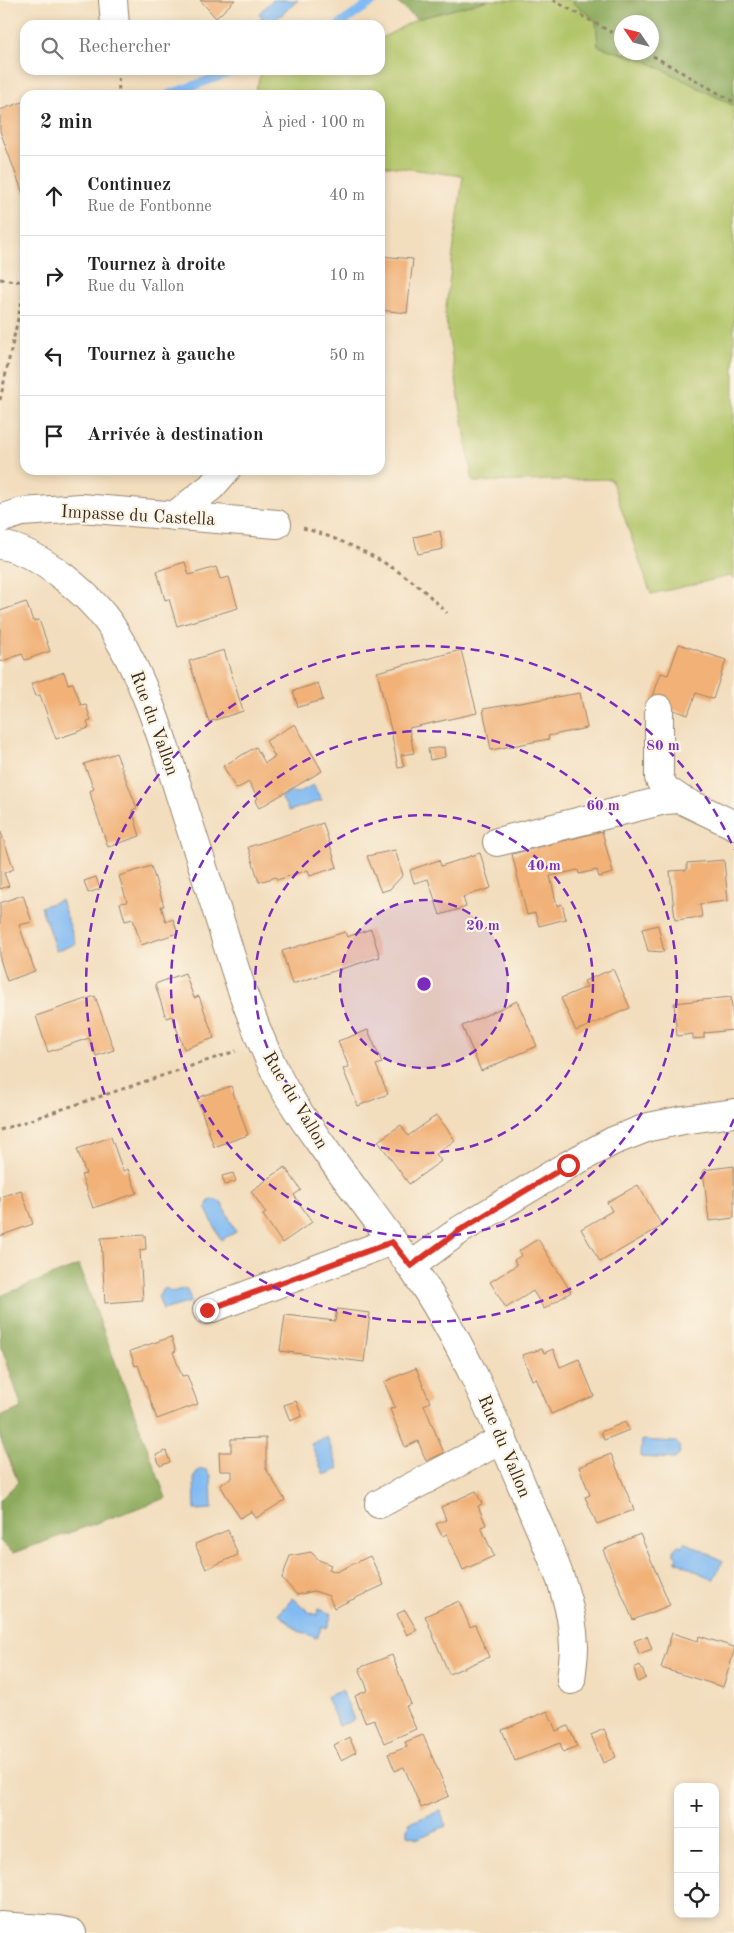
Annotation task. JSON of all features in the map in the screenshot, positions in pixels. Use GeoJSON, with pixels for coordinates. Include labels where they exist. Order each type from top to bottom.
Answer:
{"type":"FeatureCollection","features":[{"type":"Feature","properties":{"kind":"street"},"geometry":{"type":"LineString","coordinates":[[113,0],[115,20]]}},
{"type":"Feature","properties":{"kind":"street"},"geometry":{"type":"LineString","coordinates":[[174,516],[211,487],[222,475]]}},
{"type":"Feature","properties":{"kind":"street","name":"Impasse du Castella"},"geometry":{"type":"LineString","coordinates":[[0,519],[22,512],[81,508],[277,524]]}},
{"type":"Feature","properties":{"kind":"street","name":"Rue du Vallon"},"geometry":{"type":"LineString","coordinates":[[0,545],[15,547],[52,568],[83,595],[110,624],[133,664],[158,724],[241,989],[261,1042],[302,1117],[411,1266],[470,1365],[503,1439],[564,1587],[571,1616],[574,1650],[571,1680]]}},
{"type":"Feature","properties":{"kind":"street"},"geometry":{"type":"LineString","coordinates":[[659,709],[659,778],[665,789],[680,799],[734,825]]}},
{"type":"Feature","properties":{"kind":"street"},"geometry":{"type":"LineString","coordinates":[[497,842],[665,800],[680,799]]}},
{"type":"Feature","properties":{"kind":"street"},"geometry":{"type":"LineString","coordinates":[[411,1266],[460,1230],[568,1165],[613,1141],[649,1127],[734,1113]]}},
{"type":"Feature","properties":{"kind":"street"},"geometry":{"type":"LineString","coordinates":[[207,1310],[392,1242]]}},
{"type":"Feature","properties":{"kind":"street"},"geometry":{"type":"LineString","coordinates":[[379,1504],[503,1439]]}},
{"type":"Feature","properties":{"kind":"street"},"geometry":{"type":"LineString","coordinates":[[0,1926],[58,1930],[72,1933]]}},
{"type":"Feature","properties":{"kind":"path"},"geometry":{"type":"LineString","coordinates":[[553,0],[614,34]]}},
{"type":"Feature","properties":{"kind":"path"},"geometry":{"type":"LineString","coordinates":[[659,59],[734,102]]}},
{"type":"Feature","properties":{"kind":"path"},"geometry":{"type":"LineString","coordinates":[[118,75],[120,90]]}},
{"type":"Feature","properties":{"kind":"path"},"geometry":{"type":"LineString","coordinates":[[0,279],[20,281]]}},
{"type":"Feature","properties":{"kind":"path"},"geometry":{"type":"LineString","coordinates":[[0,400],[20,310]]}},
{"type":"Feature","properties":{"kind":"path"},"geometry":{"type":"LineString","coordinates":[[277,524],[327,535],[370,556],[416,584],[447,613]]}},
{"type":"Feature","properties":{"kind":"path"},"geometry":{"type":"LineString","coordinates":[[0,1130],[261,1042]]}},
{"type":"Feature","properties":{"kind":"green space"},"geometry":{"type":"Polygon","coordinates":[[[394,0],[489,0],[417,19],[394,0]]]}},
{"type":"Feature","properties":{"kind":"green space"},"geometry":{"type":"Polygon","coordinates":[[[489,0],[570,0],[596,21],[598,46],[614,51],[614,60],[642,60],[648,62],[734,106],[734,579],[730,576],[651,594],[611,479],[473,482],[445,314],[463,176],[385,166],[385,90],[256,90],[260,75],[385,75],[385,36],[417,19],[489,0]]]}},
{"type":"Feature","properties":{"kind":"green space"},"geometry":{"type":"Polygon","coordinates":[[[570,0],[734,0],[734,106],[642,60],[659,60],[659,15],[614,15],[614,51],[598,46],[596,21],[570,0]]]}},
{"type":"Feature","properties":{"kind":"green space"},"geometry":{"type":"Polygon","coordinates":[[[79,1265],[166,1498],[13,1553],[0,1541],[0,1500],[18,1482],[0,1437],[0,1417],[22,1408],[0,1342],[0,1296],[79,1265]]]}},
{"type":"Feature","properties":{"kind":"water"},"geometry":{"type":"Polygon","coordinates":[[[273,0],[298,0],[276,20],[259,20],[262,17],[259,13],[273,0]]]}},
{"type":"Feature","properties":{"kind":"water"},"geometry":{"type":"Polygon","coordinates":[[[313,785],[322,800],[289,811],[281,797],[291,792],[298,793],[313,785]]]}},
{"type":"Feature","properties":{"kind":"water"},"geometry":{"type":"Polygon","coordinates":[[[61,900],[76,944],[56,951],[41,907],[61,900]]]}},
{"type":"Feature","properties":{"kind":"water"},"geometry":{"type":"Polygon","coordinates":[[[213,1199],[221,1202],[236,1232],[221,1240],[206,1209],[208,1202],[213,1199]]]}},
{"type":"Feature","properties":{"kind":"water"},"geometry":{"type":"Polygon","coordinates":[[[166,1288],[171,1292],[187,1288],[191,1302],[163,1310],[158,1296],[162,1290],[166,1288]]]}},
{"type":"Feature","properties":{"kind":"water"},"geometry":{"type":"Polygon","coordinates":[[[327,1437],[339,1469],[324,1475],[311,1444],[327,1437]]]}},
{"type":"Feature","properties":{"kind":"water"},"geometry":{"type":"Polygon","coordinates":[[[642,1440],[676,1442],[680,1446],[679,1455],[675,1459],[641,1457],[642,1440]]]}},
{"type":"Feature","properties":{"kind":"water"},"geometry":{"type":"Polygon","coordinates":[[[202,1469],[207,1470],[209,1475],[211,1475],[212,1509],[195,1510],[194,1475],[202,1469]]]}},
{"type":"Feature","properties":{"kind":"water"},"geometry":{"type":"Polygon","coordinates":[[[685,1542],[723,1561],[713,1580],[675,1560],[677,1557],[674,1554],[674,1549],[678,1545],[683,1546],[685,1542]]]}},
{"type":"Feature","properties":{"kind":"water"},"geometry":{"type":"Polygon","coordinates":[[[293,1598],[309,1612],[317,1615],[318,1609],[332,1614],[327,1628],[322,1626],[317,1638],[298,1631],[279,1614],[293,1598]]]}},
{"type":"Feature","properties":{"kind":"water"},"geometry":{"type":"Polygon","coordinates":[[[342,1690],[354,1720],[339,1726],[326,1697],[342,1690]]]}},
{"type":"Feature","properties":{"kind":"water"},"geometry":{"type":"Polygon","coordinates":[[[440,1811],[446,1826],[416,1839],[407,1835],[409,1823],[440,1811]]]}},
{"type":"Feature","properties":{"kind":"building"},"geometry":{"type":"Polygon","coordinates":[[[200,0],[235,0],[216,18],[200,0]]]}},
{"type":"Feature","properties":{"kind":"building"},"geometry":{"type":"Polygon","coordinates":[[[20,103],[20,185],[0,131],[0,110],[20,103]]]}},
{"type":"Feature","properties":{"kind":"building"},"geometry":{"type":"Polygon","coordinates":[[[385,256],[413,259],[407,313],[385,311],[385,256]]]}},
{"type":"Feature","properties":{"kind":"building"},"geometry":{"type":"Polygon","coordinates":[[[440,531],[443,549],[418,554],[414,537],[440,531]]]}},
{"type":"Feature","properties":{"kind":"building"},"geometry":{"type":"Polygon","coordinates":[[[185,562],[189,575],[216,567],[220,579],[229,577],[238,608],[177,626],[169,599],[165,600],[157,571],[185,562]]]}},
{"type":"Feature","properties":{"kind":"building"},"geometry":{"type":"Polygon","coordinates":[[[26,602],[33,621],[39,620],[50,651],[25,660],[22,654],[0,662],[0,611],[26,602]]]}},
{"type":"Feature","properties":{"kind":"building"},"geometry":{"type":"Polygon","coordinates":[[[679,644],[726,660],[713,699],[696,693],[688,715],[651,702],[661,673],[668,675],[679,644]]]}},
{"type":"Feature","properties":{"kind":"building"},"geometry":{"type":"Polygon","coordinates":[[[224,650],[243,711],[209,722],[189,661],[224,650]]]}},
{"type":"Feature","properties":{"kind":"building"},"geometry":{"type":"Polygon","coordinates":[[[461,650],[477,713],[409,728],[414,753],[401,755],[404,767],[398,768],[377,672],[461,650]]]}},
{"type":"Feature","properties":{"kind":"building"},"geometry":{"type":"Polygon","coordinates":[[[64,672],[68,684],[73,683],[81,705],[86,704],[91,721],[87,722],[89,728],[56,739],[40,695],[36,696],[31,684],[64,672]]]}},
{"type":"Feature","properties":{"kind":"building"},"geometry":{"type":"Polygon","coordinates":[[[318,683],[323,700],[298,707],[293,691],[318,683]]]}},
{"type":"Feature","properties":{"kind":"building"},"geometry":{"type":"Polygon","coordinates":[[[580,693],[587,728],[548,736],[549,739],[491,750],[483,709],[580,693]]]}},
{"type":"Feature","properties":{"kind":"building"},"geometry":{"type":"Polygon","coordinates":[[[295,724],[322,771],[259,808],[255,801],[258,798],[249,782],[236,789],[223,766],[256,747],[265,763],[275,757],[266,741],[295,724]]]}},
{"type":"Feature","properties":{"kind":"building"},"geometry":{"type":"Polygon","coordinates":[[[444,747],[445,757],[430,760],[428,749],[444,747]]]}},
{"type":"Feature","properties":{"kind":"building"},"geometry":{"type":"Polygon","coordinates":[[[116,753],[137,808],[132,810],[140,836],[108,847],[92,800],[90,791],[94,789],[84,764],[116,753]]]}},
{"type":"Feature","properties":{"kind":"building"},"geometry":{"type":"Polygon","coordinates":[[[323,823],[337,867],[310,876],[308,870],[277,880],[276,877],[259,882],[248,847],[323,823]]]}},
{"type":"Feature","properties":{"kind":"building"},"geometry":{"type":"Polygon","coordinates":[[[0,830],[14,869],[4,873],[9,886],[0,889],[0,830]]]}},
{"type":"Feature","properties":{"kind":"building"},"geometry":{"type":"Polygon","coordinates":[[[602,831],[613,873],[599,877],[597,870],[579,874],[578,870],[550,876],[557,906],[562,904],[566,919],[539,926],[535,913],[527,915],[512,854],[602,831]]]}},
{"type":"Feature","properties":{"kind":"building"},"geometry":{"type":"Polygon","coordinates":[[[395,850],[403,875],[390,889],[381,892],[367,856],[395,850]]]}},
{"type":"Feature","properties":{"kind":"building"},"geometry":{"type":"Polygon","coordinates":[[[480,853],[491,888],[463,897],[466,907],[440,915],[428,879],[414,883],[410,870],[439,860],[441,866],[480,853]]]}},
{"type":"Feature","properties":{"kind":"building"},"geometry":{"type":"Polygon","coordinates":[[[724,860],[728,901],[700,904],[702,917],[675,920],[670,871],[687,870],[687,863],[724,860]]]}},
{"type":"Feature","properties":{"kind":"building"},"geometry":{"type":"Polygon","coordinates":[[[151,866],[164,906],[161,906],[166,922],[173,919],[178,933],[141,945],[133,919],[125,921],[120,903],[127,902],[119,876],[151,866]]]}},
{"type":"Feature","properties":{"kind":"building"},"geometry":{"type":"Polygon","coordinates":[[[96,877],[100,889],[88,893],[84,881],[96,877]]]}},
{"type":"Feature","properties":{"kind":"building"},"geometry":{"type":"Polygon","coordinates":[[[23,895],[32,922],[19,925],[35,971],[7,981],[0,959],[0,903],[23,895]]]}},
{"type":"Feature","properties":{"kind":"building"},"geometry":{"type":"Polygon","coordinates":[[[658,925],[664,952],[648,951],[642,929],[658,925]]]}},
{"type":"Feature","properties":{"kind":"building"},"geometry":{"type":"Polygon","coordinates":[[[371,929],[380,957],[292,984],[282,951],[345,932],[347,937],[371,929]]]}},
{"type":"Feature","properties":{"kind":"building"},"geometry":{"type":"Polygon","coordinates":[[[613,969],[630,1008],[576,1031],[561,998],[587,987],[584,981],[613,969]]]}},
{"type":"Feature","properties":{"kind":"building"},"geometry":{"type":"Polygon","coordinates":[[[185,973],[194,998],[199,996],[214,1038],[184,1049],[172,1016],[166,1018],[155,984],[185,973]]]}},
{"type":"Feature","properties":{"kind":"building"},"geometry":{"type":"Polygon","coordinates":[[[95,996],[114,1050],[96,1056],[89,1038],[48,1052],[36,1016],[95,996]]]}},
{"type":"Feature","properties":{"kind":"building"},"geometry":{"type":"Polygon","coordinates":[[[731,997],[734,1030],[704,1033],[704,1038],[693,1039],[693,1034],[677,1036],[674,1003],[731,997]]]}},
{"type":"Feature","properties":{"kind":"building"},"geometry":{"type":"Polygon","coordinates":[[[517,1001],[537,1046],[481,1071],[462,1026],[517,1001]]]}},
{"type":"Feature","properties":{"kind":"building"},"geometry":{"type":"Polygon","coordinates":[[[368,1030],[382,1063],[376,1065],[388,1094],[358,1106],[343,1069],[349,1067],[338,1041],[368,1030]]]}},
{"type":"Feature","properties":{"kind":"building"},"geometry":{"type":"Polygon","coordinates":[[[231,1086],[248,1135],[214,1147],[197,1098],[231,1086]]]}},
{"type":"Feature","properties":{"kind":"building"},"geometry":{"type":"Polygon","coordinates":[[[437,1115],[455,1140],[436,1154],[441,1161],[409,1184],[378,1141],[401,1125],[408,1136],[437,1115]]]}},
{"type":"Feature","properties":{"kind":"building"},"geometry":{"type":"Polygon","coordinates":[[[111,1137],[123,1171],[128,1169],[137,1193],[93,1208],[81,1175],[86,1174],[77,1149],[111,1137]]]}},
{"type":"Feature","properties":{"kind":"building"},"geometry":{"type":"Polygon","coordinates":[[[734,1166],[734,1218],[709,1221],[703,1170],[734,1166]]]}},
{"type":"Feature","properties":{"kind":"building"},"geometry":{"type":"Polygon","coordinates":[[[285,1167],[301,1190],[294,1195],[312,1222],[282,1243],[263,1215],[266,1213],[251,1191],[285,1167]]]}},
{"type":"Feature","properties":{"kind":"building"},"geometry":{"type":"Polygon","coordinates":[[[233,1173],[236,1181],[225,1185],[222,1176],[233,1173]]]}},
{"type":"Feature","properties":{"kind":"building"},"geometry":{"type":"Polygon","coordinates":[[[638,1185],[662,1226],[600,1262],[581,1229],[612,1211],[607,1202],[638,1185]]]}},
{"type":"Feature","properties":{"kind":"building"},"geometry":{"type":"Polygon","coordinates":[[[21,1190],[33,1224],[0,1236],[0,1197],[21,1190]]]}},
{"type":"Feature","properties":{"kind":"building"},"geometry":{"type":"Polygon","coordinates":[[[145,1235],[146,1249],[140,1250],[143,1300],[105,1303],[101,1238],[145,1235]]]}},
{"type":"Feature","properties":{"kind":"building"},"geometry":{"type":"Polygon","coordinates":[[[538,1239],[571,1292],[544,1309],[533,1291],[506,1308],[490,1282],[517,1265],[514,1260],[522,1255],[519,1251],[538,1239]]]}},
{"type":"Feature","properties":{"kind":"building"},"geometry":{"type":"Polygon","coordinates":[[[337,1309],[370,1313],[364,1362],[280,1351],[285,1315],[335,1321],[337,1309]]]}},
{"type":"Feature","properties":{"kind":"building"},"geometry":{"type":"Polygon","coordinates":[[[171,1337],[176,1351],[173,1352],[182,1376],[187,1375],[198,1404],[157,1419],[138,1365],[135,1366],[130,1351],[171,1337]]]}},
{"type":"Feature","properties":{"kind":"building"},"geometry":{"type":"Polygon","coordinates":[[[542,1349],[544,1353],[553,1349],[560,1367],[579,1359],[594,1396],[551,1414],[536,1378],[532,1380],[522,1355],[542,1349]]]}},
{"type":"Feature","properties":{"kind":"building"},"geometry":{"type":"Polygon","coordinates":[[[416,1368],[430,1402],[424,1405],[444,1453],[426,1461],[418,1441],[405,1447],[390,1409],[395,1407],[384,1382],[416,1368]]]}},
{"type":"Feature","properties":{"kind":"building"},"geometry":{"type":"Polygon","coordinates":[[[296,1401],[302,1416],[290,1421],[284,1405],[296,1401]]]}},
{"type":"Feature","properties":{"kind":"building"},"geometry":{"type":"Polygon","coordinates":[[[625,1422],[629,1430],[604,1440],[601,1432],[625,1422]]]}},
{"type":"Feature","properties":{"kind":"building"},"geometry":{"type":"Polygon","coordinates":[[[266,1438],[266,1469],[285,1500],[256,1518],[252,1511],[240,1518],[220,1485],[232,1478],[232,1471],[220,1471],[219,1452],[231,1452],[231,1439],[266,1438]]]}},
{"type":"Feature","properties":{"kind":"building"},"geometry":{"type":"Polygon","coordinates":[[[166,1451],[170,1462],[160,1466],[156,1455],[166,1451]]]}},
{"type":"Feature","properties":{"kind":"building"},"geometry":{"type":"Polygon","coordinates":[[[611,1454],[634,1510],[597,1524],[585,1497],[590,1495],[579,1467],[611,1454]]]}},
{"type":"Feature","properties":{"kind":"building"},"geometry":{"type":"Polygon","coordinates":[[[476,1491],[482,1504],[478,1506],[486,1525],[481,1527],[494,1556],[463,1570],[447,1534],[442,1536],[436,1524],[446,1520],[441,1507],[476,1491]]]}},
{"type":"Feature","properties":{"kind":"building"},"geometry":{"type":"Polygon","coordinates":[[[228,1530],[238,1555],[206,1569],[195,1544],[228,1530]]]}},
{"type":"Feature","properties":{"kind":"building"},"geometry":{"type":"Polygon","coordinates":[[[640,1534],[670,1605],[633,1620],[603,1550],[640,1534]]]}},
{"type":"Feature","properties":{"kind":"building"},"geometry":{"type":"Polygon","coordinates":[[[311,1552],[319,1560],[331,1565],[329,1569],[336,1572],[370,1556],[384,1585],[334,1608],[329,1596],[314,1591],[297,1595],[282,1578],[290,1556],[311,1552]]]}},
{"type":"Feature","properties":{"kind":"building"},"geometry":{"type":"Polygon","coordinates":[[[459,1601],[470,1627],[475,1625],[489,1657],[449,1674],[425,1616],[459,1601]]]}},
{"type":"Feature","properties":{"kind":"building"},"geometry":{"type":"Polygon","coordinates":[[[405,1610],[417,1630],[407,1635],[397,1614],[405,1610]]]}},
{"type":"Feature","properties":{"kind":"building"},"geometry":{"type":"Polygon","coordinates":[[[672,1633],[698,1641],[699,1636],[734,1647],[723,1687],[661,1668],[672,1633]]]}},
{"type":"Feature","properties":{"kind":"building"},"geometry":{"type":"Polygon","coordinates":[[[647,1636],[652,1649],[639,1654],[634,1641],[647,1636]]]}},
{"type":"Feature","properties":{"kind":"building"},"geometry":{"type":"Polygon","coordinates":[[[392,1655],[411,1704],[406,1706],[416,1729],[384,1743],[374,1719],[365,1722],[355,1696],[368,1690],[359,1668],[392,1655]]]}},
{"type":"Feature","properties":{"kind":"building"},"geometry":{"type":"Polygon","coordinates":[[[640,1665],[646,1678],[638,1682],[634,1668],[640,1665]]]}},
{"type":"Feature","properties":{"kind":"building"},"geometry":{"type":"Polygon","coordinates":[[[548,1711],[556,1731],[568,1726],[577,1746],[563,1752],[560,1743],[515,1761],[502,1730],[548,1711]]]}},
{"type":"Feature","properties":{"kind":"building"},"geometry":{"type":"Polygon","coordinates":[[[604,1729],[616,1757],[603,1763],[591,1735],[604,1729]]]}},
{"type":"Feature","properties":{"kind":"building"},"geometry":{"type":"Polygon","coordinates":[[[423,1735],[449,1796],[421,1808],[404,1767],[395,1771],[388,1754],[407,1747],[405,1742],[423,1735]]]}},
{"type":"Feature","properties":{"kind":"building"},"geometry":{"type":"Polygon","coordinates":[[[349,1737],[356,1752],[341,1760],[334,1745],[349,1737]]]}},
{"type":"Feature","properties":{"kind":"waterway"},"geometry":{"type":"LineString","coordinates":[[346,20],[375,0]]}},
{"type":"Feature","properties":{"kind":"waterway"},"geometry":{"type":"LineString","coordinates":[[182,90],[222,75]]}},
{"type":"Feature","properties":{"kind":"route"},"geometry":{"type":"LineString","coordinates":[[207,1310],[392,1242],[411,1266],[460,1230],[568,1165]]}}]}
